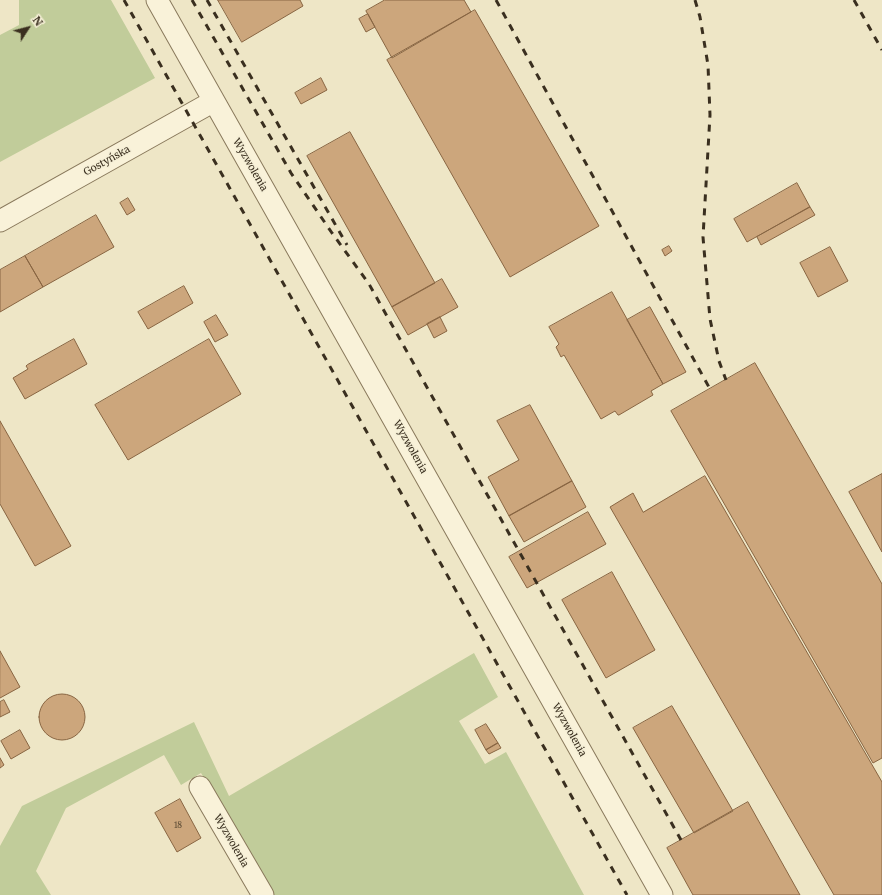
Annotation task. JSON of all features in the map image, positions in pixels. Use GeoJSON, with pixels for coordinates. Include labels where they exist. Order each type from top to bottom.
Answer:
{"type":"FeatureCollection","features":[{"type":"Feature","properties":{"kind":"street","name":"Wyzwolenia"},"geometry":{"type":"LineString","coordinates":[[157,0],[662,895]]}},
{"type":"Feature","properties":{"kind":"street","name":"Gostyńska"},"geometry":{"type":"LineString","coordinates":[[0,221],[214,101]]}},
{"type":"Feature","properties":{"kind":"street","name":"Wyzwolenia"},"geometry":{"type":"LineString","coordinates":[[200,788],[263,895]]}},
{"type":"Feature","properties":{"kind":"green space"},"geometry":{"type":"Polygon","coordinates":[[[19,0],[111,0],[155,78],[0,162],[0,35],[19,25],[19,0]]]}},
{"type":"Feature","properties":{"kind":"green space"},"geometry":{"type":"Polygon","coordinates":[[[474,653],[498,697],[459,721],[485,764],[506,752],[584,895],[273,895],[201,773],[181,785],[164,755],[66,808],[36,871],[51,895],[0,895],[0,846],[22,806],[194,722],[229,796],[474,653]]]}},
{"type":"Feature","properties":{"kind":"building"},"geometry":{"type":"Polygon","coordinates":[[[218,0],[300,0],[303,6],[242,42],[218,0]]]}},
{"type":"Feature","properties":{"kind":"building"},"geometry":{"type":"Polygon","coordinates":[[[385,0],[464,0],[471,12],[392,58],[366,11],[385,0]]]}},
{"type":"Feature","properties":{"kind":"building"},"geometry":{"type":"Polygon","coordinates":[[[475,10],[599,226],[510,277],[387,60],[475,10]]]}},
{"type":"Feature","properties":{"kind":"building"},"geometry":{"type":"Polygon","coordinates":[[[368,14],[375,27],[366,32],[359,19],[368,14]]]}},
{"type":"Feature","properties":{"kind":"building"},"geometry":{"type":"Polygon","coordinates":[[[321,78],[327,90],[301,104],[295,93],[321,78]]]}},
{"type":"Feature","properties":{"kind":"building"},"geometry":{"type":"Polygon","coordinates":[[[350,132],[435,283],[392,307],[307,156],[350,132]]]}},
{"type":"Feature","properties":{"kind":"building"},"geometry":{"type":"Polygon","coordinates":[[[797,183],[810,207],[747,242],[734,219],[797,183]]]}},
{"type":"Feature","properties":{"kind":"building"},"geometry":{"type":"Polygon","coordinates":[[[128,198],[135,210],[127,215],[120,203],[128,198]]]}},
{"type":"Feature","properties":{"kind":"building"},"geometry":{"type":"Polygon","coordinates":[[[810,207],[815,215],[761,245],[757,237],[810,207]]]}},
{"type":"Feature","properties":{"kind":"building"},"geometry":{"type":"Polygon","coordinates":[[[96,215],[114,247],[43,287],[25,256],[96,215]]]}},
{"type":"Feature","properties":{"kind":"building"},"geometry":{"type":"Polygon","coordinates":[[[669,246],[672,251],[665,256],[662,250],[669,246]]]}},
{"type":"Feature","properties":{"kind":"building"},"geometry":{"type":"Polygon","coordinates":[[[830,247],[848,281],[818,297],[800,263],[830,247]]]}},
{"type":"Feature","properties":{"kind":"building"},"geometry":{"type":"Polygon","coordinates":[[[25,256],[43,287],[0,312],[0,270],[25,256]]]}},
{"type":"Feature","properties":{"kind":"building"},"geometry":{"type":"Polygon","coordinates":[[[442,279],[458,307],[408,335],[392,307],[442,279]]]}},
{"type":"Feature","properties":{"kind":"building"},"geometry":{"type":"Polygon","coordinates":[[[184,286],[193,303],[148,329],[138,312],[184,286]]]}},
{"type":"Feature","properties":{"kind":"building"},"geometry":{"type":"Polygon","coordinates":[[[612,292],[663,384],[651,391],[653,395],[619,415],[615,411],[601,419],[564,355],[561,357],[556,347],[559,344],[549,327],[612,292]]]}},
{"type":"Feature","properties":{"kind":"building"},"geometry":{"type":"Polygon","coordinates":[[[650,307],[686,372],[663,384],[627,320],[650,307]]]}},
{"type":"Feature","properties":{"kind":"building"},"geometry":{"type":"Polygon","coordinates":[[[216,315],[228,335],[215,342],[204,322],[216,315]]]}},
{"type":"Feature","properties":{"kind":"building"},"geometry":{"type":"Polygon","coordinates":[[[440,317],[447,331],[434,338],[427,324],[440,317]]]}},
{"type":"Feature","properties":{"kind":"building"},"geometry":{"type":"Polygon","coordinates":[[[74,339],[87,364],[25,399],[13,378],[28,369],[26,366],[27,365],[74,339]]]}},
{"type":"Feature","properties":{"kind":"building"},"geometry":{"type":"Polygon","coordinates":[[[209,339],[241,394],[128,460],[95,405],[209,339]]]}},
{"type":"Feature","properties":{"kind":"building"},"geometry":{"type":"Polygon","coordinates":[[[755,363],[882,584],[882,758],[873,763],[671,411],[755,363]]]}},
{"type":"Feature","properties":{"kind":"building"},"geometry":{"type":"Polygon","coordinates":[[[530,405],[572,481],[509,516],[488,477],[519,460],[497,421],[530,405]]]}},
{"type":"Feature","properties":{"kind":"building"},"geometry":{"type":"Polygon","coordinates":[[[0,421],[71,546],[35,566],[0,504],[0,421]]]}},
{"type":"Feature","properties":{"kind":"building"},"geometry":{"type":"Polygon","coordinates":[[[882,474],[882,552],[849,492],[882,474]]]}},
{"type":"Feature","properties":{"kind":"building"},"geometry":{"type":"Polygon","coordinates":[[[705,476],[882,782],[882,895],[834,895],[610,507],[633,493],[643,512],[705,476]]]}},
{"type":"Feature","properties":{"kind":"building"},"geometry":{"type":"Polygon","coordinates":[[[572,481],[586,507],[524,542],[509,516],[572,481]]]}},
{"type":"Feature","properties":{"kind":"building"},"geometry":{"type":"Polygon","coordinates":[[[588,512],[606,544],[527,588],[509,557],[588,512]]]}},
{"type":"Feature","properties":{"kind":"building"},"geometry":{"type":"Polygon","coordinates":[[[612,572],[655,650],[606,678],[562,600],[612,572]]]}},
{"type":"Feature","properties":{"kind":"building"},"geometry":{"type":"Polygon","coordinates":[[[0,651],[20,687],[0,698],[0,651]]]}},
{"type":"Feature","properties":{"kind":"building"},"geometry":{"type":"Polygon","coordinates":[[[57,694],[67,694],[75,698],[81,704],[85,712],[85,722],[81,730],[75,736],[67,740],[57,740],[49,736],[43,730],[39,722],[39,712],[43,704],[49,698],[57,694]]]}},
{"type":"Feature","properties":{"kind":"building"},"geometry":{"type":"Polygon","coordinates":[[[4,700],[10,712],[0,717],[0,702],[4,700]]]}},
{"type":"Feature","properties":{"kind":"building"},"geometry":{"type":"Polygon","coordinates":[[[672,706],[733,811],[694,833],[633,728],[672,706]]]}},
{"type":"Feature","properties":{"kind":"building"},"geometry":{"type":"Polygon","coordinates":[[[486,724],[498,743],[486,750],[475,730],[486,724]]]}},
{"type":"Feature","properties":{"kind":"building"},"geometry":{"type":"Polygon","coordinates":[[[20,730],[30,748],[11,759],[1,741],[20,730]]]}},
{"type":"Feature","properties":{"kind":"building"},"geometry":{"type":"Polygon","coordinates":[[[498,743],[501,748],[489,754],[486,750],[498,743]]]}},
{"type":"Feature","properties":{"kind":"building"},"geometry":{"type":"Polygon","coordinates":[[[0,758],[4,765],[0,768],[0,758]]]}},
{"type":"Feature","properties":{"kind":"building"},"geometry":{"type":"Polygon","coordinates":[[[180,799],[201,838],[177,852],[155,813],[180,799]]]}},
{"type":"Feature","properties":{"kind":"building"},"geometry":{"type":"Polygon","coordinates":[[[748,802],[800,895],[693,895],[667,848],[748,802]]]}},
{"type":"Feature","properties":{"kind":"railway"},"geometry":{"type":"LineString","coordinates":[[124,0],[627,895]]}},
{"type":"Feature","properties":{"kind":"railway"},"geometry":{"type":"LineString","coordinates":[[192,0],[291,173],[369,284],[681,840]]}},
{"type":"Feature","properties":{"kind":"railway"},"geometry":{"type":"LineString","coordinates":[[207,0],[347,245]]}},
{"type":"Feature","properties":{"kind":"railway"},"geometry":{"type":"LineString","coordinates":[[496,0],[710,389]]}},
{"type":"Feature","properties":{"kind":"railway"},"geometry":{"type":"LineString","coordinates":[[695,0],[700,17],[708,65],[710,115],[703,237],[710,319],[719,361],[726,380]]}},
{"type":"Feature","properties":{"kind":"railway"},"geometry":{"type":"LineString","coordinates":[[854,0],[882,50]]}}]}
